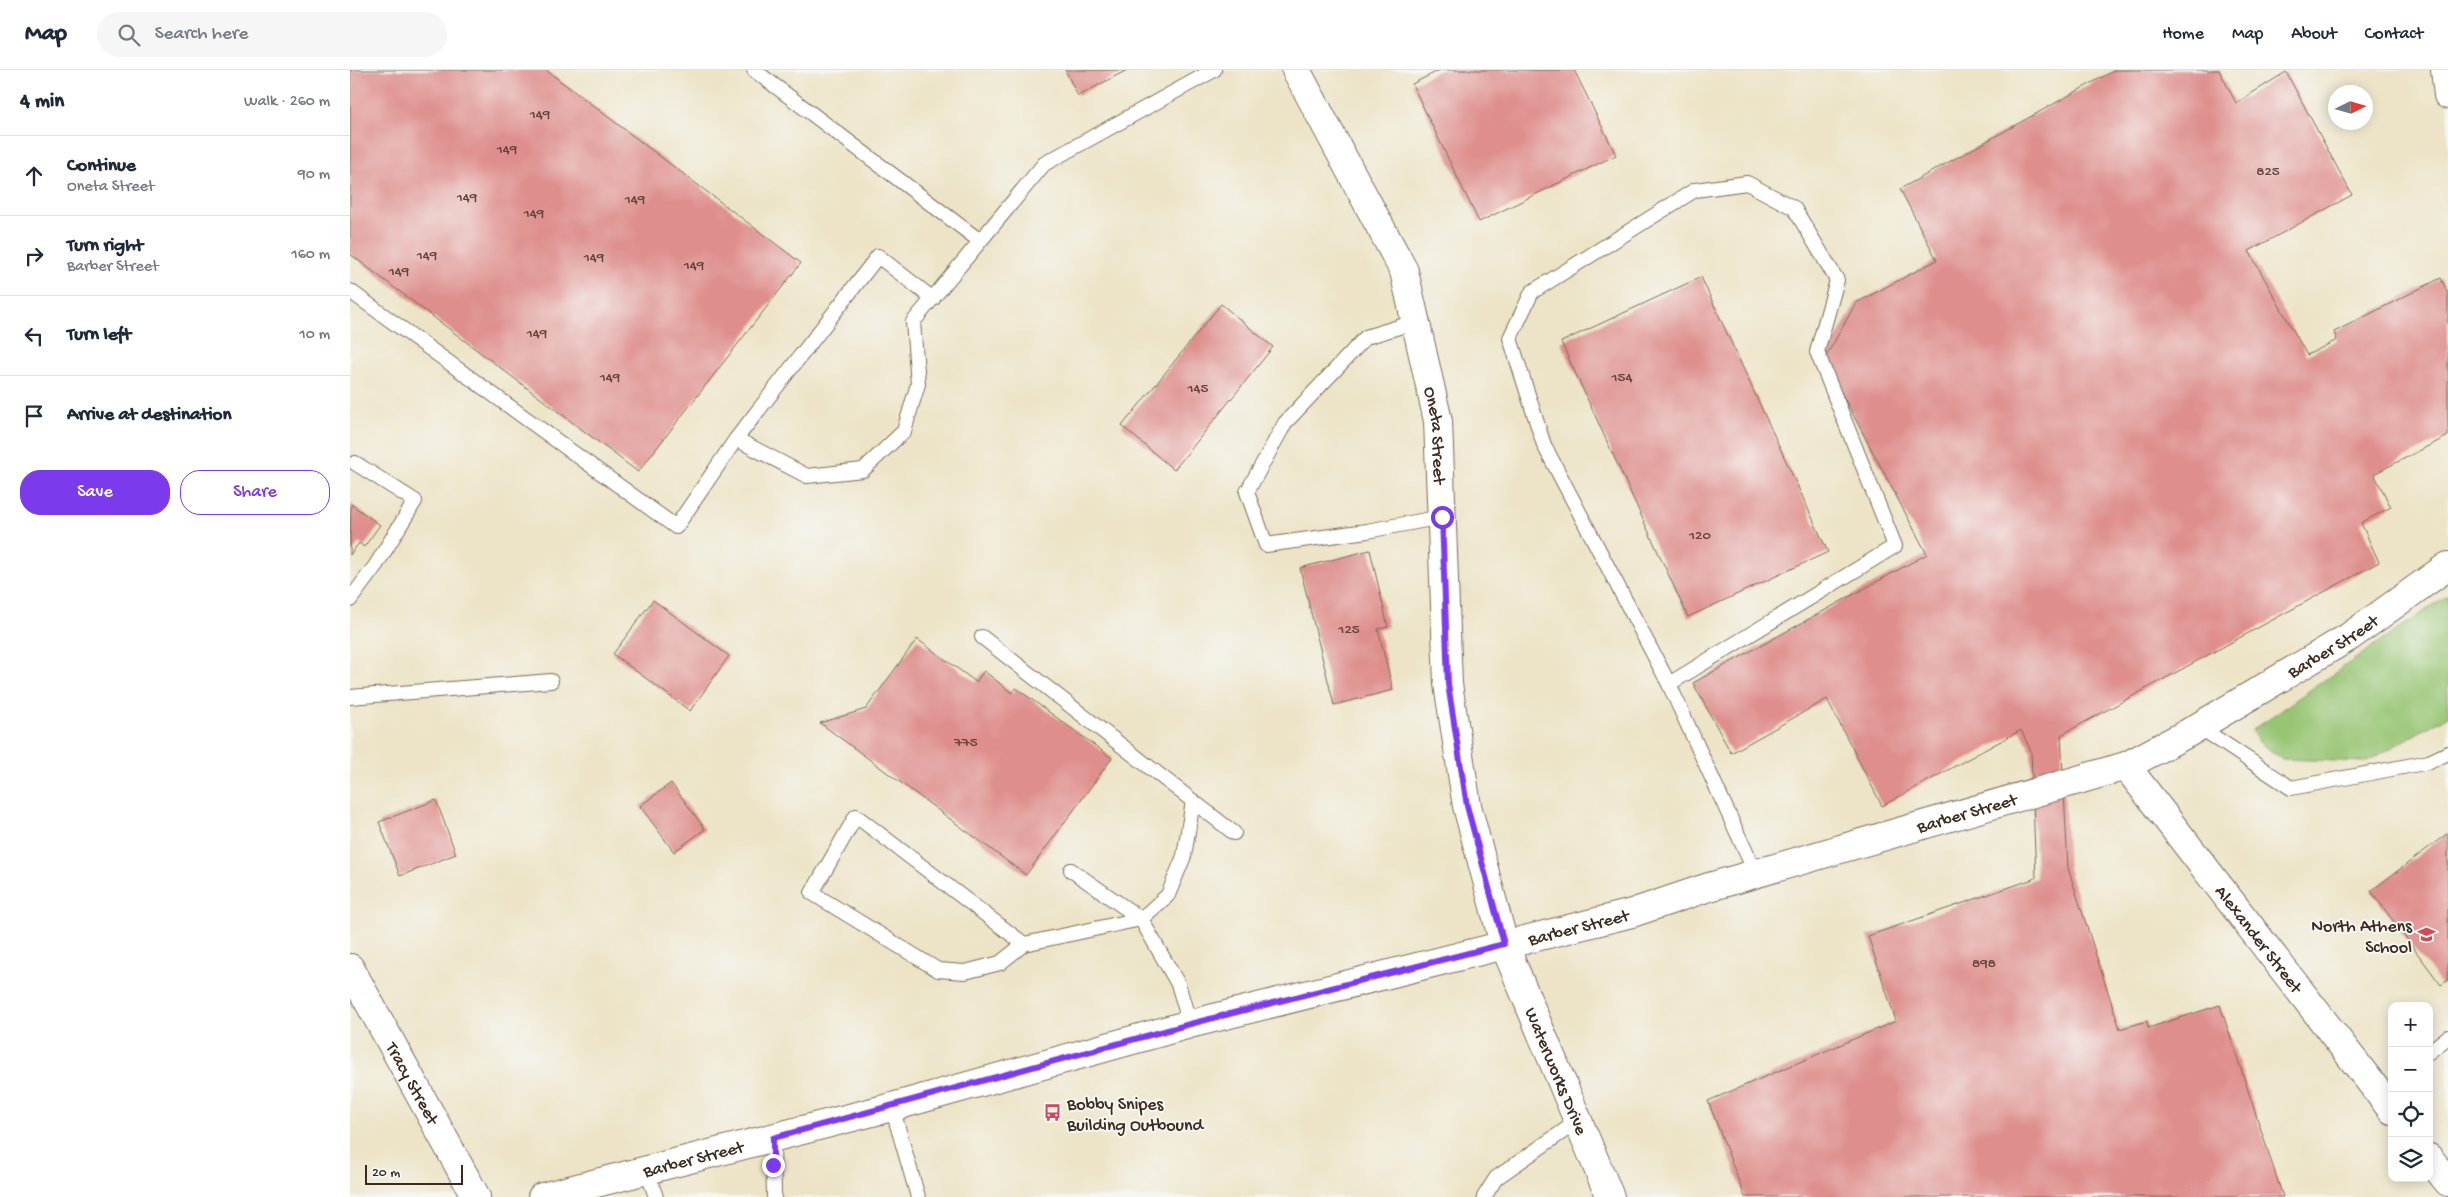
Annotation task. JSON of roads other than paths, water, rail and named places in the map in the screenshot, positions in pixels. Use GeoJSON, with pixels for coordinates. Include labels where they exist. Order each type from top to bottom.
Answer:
{"type":"FeatureCollection","features":[{"type":"Feature","properties":{"kind":"street","name":"Oneta Street"},"geometry":{"type":"LineString","coordinates":[[1296,70],[1404,271],[1438,421],[1448,684],[1467,806],[1504,944]]}},
{"type":"Feature","properties":{"kind":"street"},"geometry":{"type":"LineString","coordinates":[[2445,70],[2448,95]]}},
{"type":"Feature","properties":{"kind":"street","name":"Barber Street"},"geometry":{"type":"LineString","coordinates":[[542,1197],[892,1107],[1190,1024],[1632,913],[1706,888],[2126,766],[2349,637],[2448,566]]}},
{"type":"Feature","properties":{"kind":"street","name":"Alexander Street"},"geometry":{"type":"LineString","coordinates":[[2126,766],[2387,1095]]}},
{"type":"Feature","properties":{"kind":"street","name":"Waterworks Drive"},"geometry":{"type":"LineString","coordinates":[[1504,944],[1610,1197]]}},
{"type":"Feature","properties":{"kind":"street","name":"Tracy Street"},"geometry":{"type":"LineString","coordinates":[[350,968],[476,1197]]}},
{"type":"Feature","properties":{"kind":"street"},"geometry":{"type":"LineString","coordinates":[[2433,1163],[2448,1182]]}},
{"type":"Feature","properties":{"kind":"lane"},"geometry":{"type":"LineString","coordinates":[[754,70],[980,241]]}},
{"type":"Feature","properties":{"kind":"lane"},"geometry":{"type":"LineString","coordinates":[[736,439],[807,476],[863,470],[904,432],[918,384],[914,322],[1044,164],[1214,70]]}},
{"type":"Feature","properties":{"kind":"lane"},"geometry":{"type":"LineString","coordinates":[[1669,684],[1895,546],[1817,352],[1837,280],[1794,208],[1747,183],[1695,190],[1532,292],[1510,338],[1544,445],[1669,684],[1756,874]]}},
{"type":"Feature","properties":{"kind":"lane"},"geometry":{"type":"LineString","coordinates":[[350,291],[676,527],[736,439],[878,256],[932,299]]}},
{"type":"Feature","properties":{"kind":"lane"},"geometry":{"type":"LineString","coordinates":[[1415,322],[1366,336],[1286,423],[1246,492],[1266,545],[1367,531],[1442,517]]}},
{"type":"Feature","properties":{"kind":"lane"},"geometry":{"type":"LineString","coordinates":[[350,600],[376,565],[415,501],[355,463]]}},
{"type":"Feature","properties":{"kind":"lane"},"geometry":{"type":"LineString","coordinates":[[982,637],[1234,833]]}},
{"type":"Feature","properties":{"kind":"lane"},"geometry":{"type":"LineString","coordinates":[[350,697],[551,681]]}},
{"type":"Feature","properties":{"kind":"lane"},"geometry":{"type":"LineString","coordinates":[[2198,726],[2292,788],[2429,762],[2448,753]]}},
{"type":"Feature","properties":{"kind":"lane"},"geometry":{"type":"LineString","coordinates":[[1024,944],[856,816],[812,893],[938,970],[966,972],[1000,963],[1024,944],[1141,919],[1168,895],[1184,856],[1193,801]]}},
{"type":"Feature","properties":{"kind":"lane"},"geometry":{"type":"LineString","coordinates":[[1071,870],[1141,919],[1178,984],[1190,1024]]}},
{"type":"Feature","properties":{"kind":"lane"},"geometry":{"type":"LineString","coordinates":[[2433,1049],[2448,1037]]}},
{"type":"Feature","properties":{"kind":"lane"},"geometry":{"type":"LineString","coordinates":[[892,1107],[918,1197]]}},
{"type":"Feature","properties":{"kind":"lane"},"geometry":{"type":"LineString","coordinates":[[1484,1197],[1496,1178],[1578,1121]]}},
{"type":"Feature","properties":{"kind":"lane"},"geometry":{"type":"LineString","coordinates":[[773,1138],[774,1197]]}},
{"type":"Feature","properties":{"kind":"lane"},"geometry":{"type":"LineString","coordinates":[[647,1171],[656,1197]]}},
{"type":"Feature","properties":{"kind":"place","name":"North Athens School"},"geometry":{"type":"Point","coordinates":[2426,935]}},
{"type":"Feature","properties":{"kind":"place","name":"Bobby Snipes Building Outbound"},"geometry":{"type":"Point","coordinates":[1053,1113]}}]}
